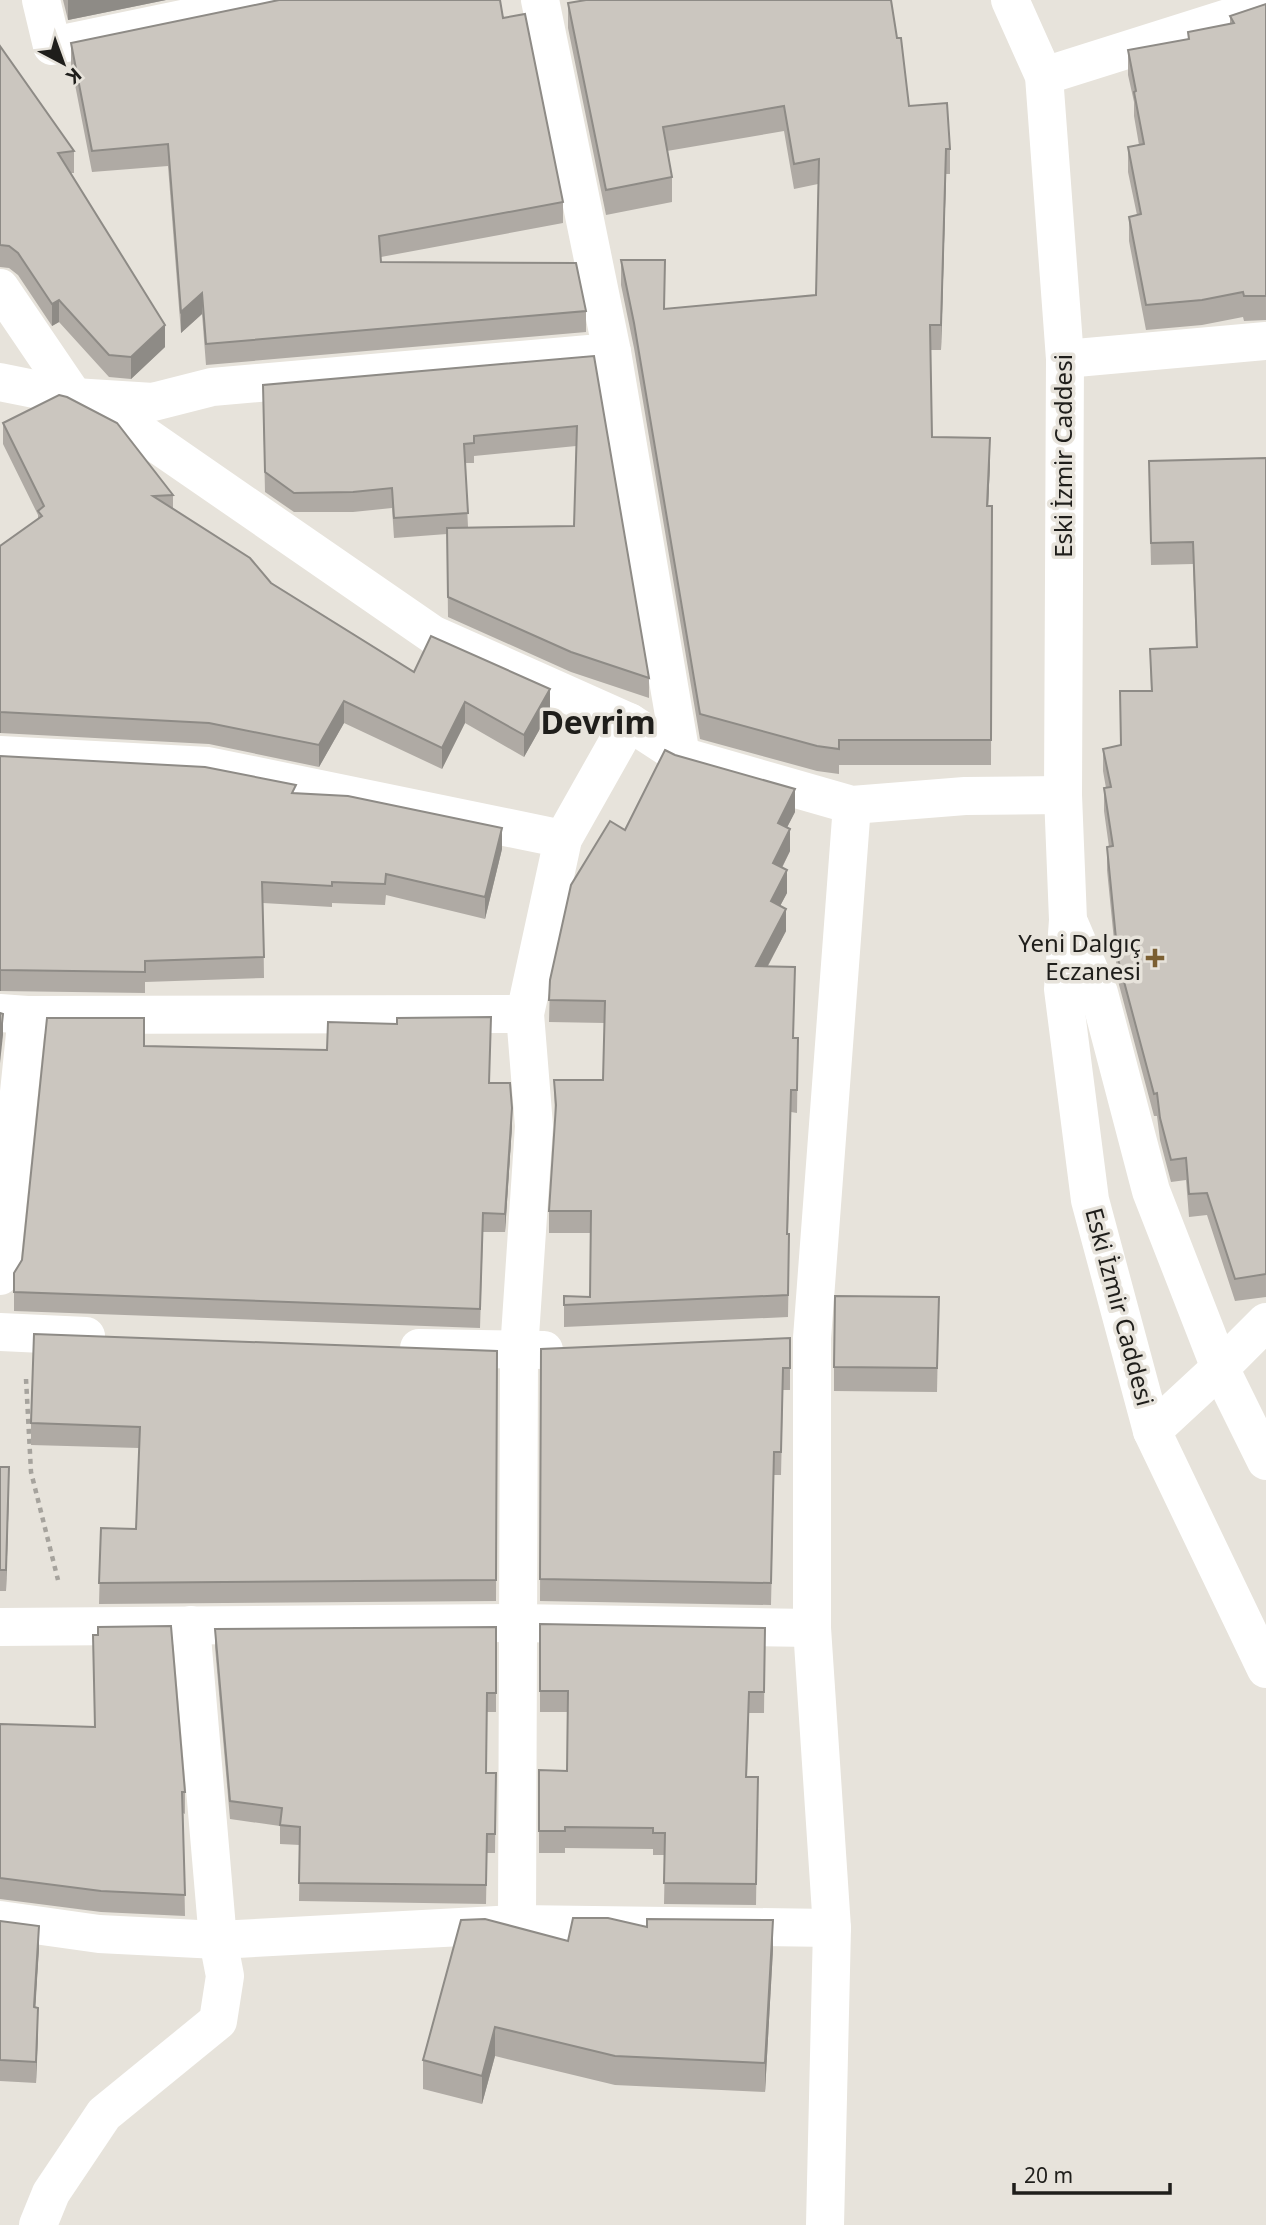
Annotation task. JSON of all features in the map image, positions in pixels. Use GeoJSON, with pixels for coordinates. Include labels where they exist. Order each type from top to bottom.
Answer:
{"type":"FeatureCollection","features":[{"type":"Feature","properties":{"kind":"street"},"geometry":{"type":"LineString","coordinates":[[41,0],[52,46],[274,0]]}},
{"type":"Feature","properties":{"kind":"street"},"geometry":{"type":"LineString","coordinates":[[540,0],[612,352],[681,756]]}},
{"type":"Feature","properties":{"kind":"street","name":"Eski İzmir Caddesi"},"geometry":{"type":"LineString","coordinates":[[1010,0],[1044,76],[1065,359],[1063,795],[1068,920],[1063,989],[1090,1199],[1152,1431],[1266,1669]]}},
{"type":"Feature","properties":{"kind":"street"},"geometry":{"type":"LineString","coordinates":[[1044,76],[1266,6]]}},
{"type":"Feature","properties":{"kind":"street"},"geometry":{"type":"LineString","coordinates":[[0,288],[74,397],[138,431],[432,634],[629,722],[681,756],[852,805],[965,796],[1063,795]]}},
{"type":"Feature","properties":{"kind":"street"},"geometry":{"type":"LineString","coordinates":[[1065,359],[1266,341]]}},
{"type":"Feature","properties":{"kind":"street"},"geometry":{"type":"LineString","coordinates":[[0,382],[74,397],[153,402],[212,387],[612,352]]}},
{"type":"Feature","properties":{"kind":"street"},"geometry":{"type":"LineString","coordinates":[[517,1924],[519,1351],[534,1126],[525,1014],[563,839],[629,722]]}},
{"type":"Feature","properties":{"kind":"street"},"geometry":{"type":"LineString","coordinates":[[0,755],[208,766],[563,839]]}},
{"type":"Feature","properties":{"kind":"street"},"geometry":{"type":"LineString","coordinates":[[825,2225],[832,1928],[812,1628],[798,1338],[852,805]]}},
{"type":"Feature","properties":{"kind":"street","name":"Eski İzmir Caddesi"},"geometry":{"type":"LineString","coordinates":[[1068,920],[1100,993],[1150,1191],[1220,1368],[1266,1461]]}},
{"type":"Feature","properties":{"kind":"street"},"geometry":{"type":"LineString","coordinates":[[0,1276],[14,1014],[525,1014]]}},
{"type":"Feature","properties":{"kind":"street"},"geometry":{"type":"LineString","coordinates":[[1152,1431],[1266,1322]]}},
{"type":"Feature","properties":{"kind":"street"},"geometry":{"type":"LineString","coordinates":[[12,1333],[121,1337]]}},
{"type":"Feature","properties":{"kind":"street"},"geometry":{"type":"LineString","coordinates":[[382,1346],[519,1351],[575,1349]]}},
{"type":"Feature","properties":{"kind":"street"},"geometry":{"type":"LineString","coordinates":[[0,1627],[519,1623],[812,1628]]}},
{"type":"Feature","properties":{"kind":"street"},"geometry":{"type":"LineString","coordinates":[[38,2225],[51,2193],[104,2115],[218,2021],[225,1976],[218,1940],[191,1625]]}},
{"type":"Feature","properties":{"kind":"street"},"geometry":{"type":"LineString","coordinates":[[0,1920],[99,1934],[218,1940],[517,1924],[832,1928]]}},
{"type":"Feature","properties":{"kind":"path"},"geometry":{"type":"LineString","coordinates":[[12,1333],[31,1472],[70,1625]]}},
{"type":"Feature","properties":{"kind":"building"},"geometry":{"type":"Polygon","coordinates":[[[279,0],[500,0],[503,18],[525,14],[563,202],[379,236],[381,262],[576,263],[586,311],[206,344],[202,293],[181,312],[168,144],[92,151],[71,43],[279,0]]]}},
{"type":"Feature","properties":{"kind":"building"},"geometry":{"type":"Polygon","coordinates":[[[586,0],[891,0],[897,38],[901,38],[909,106],[947,103],[950,149],[946,149],[941,325],[930,325],[932,437],[990,438],[987,506],[992,506],[991,740],[839,740],[839,749],[817,746],[700,714],[621,260],[665,260],[664,309],[816,295],[819,159],[794,164],[784,106],[663,127],[672,177],[606,190],[568,3],[586,0]]]}},
{"type":"Feature","properties":{"kind":"building"},"geometry":{"type":"Polygon","coordinates":[[[1266,4],[1266,296],[1244,296],[1243,292],[1202,300],[1146,305],[1129,217],[1141,214],[1128,147],[1144,144],[1128,50],[1189,39],[1188,32],[1234,23],[1230,16],[1266,4]]]}},
{"type":"Feature","properties":{"kind":"building"},"geometry":{"type":"Polygon","coordinates":[[[0,46],[74,151],[58,153],[165,325],[131,357],[109,355],[59,300],[52,304],[18,253],[9,246],[0,245],[0,46]]]}},
{"type":"Feature","properties":{"kind":"building"},"geometry":{"type":"Polygon","coordinates":[[[594,356],[649,678],[571,652],[448,597],[447,528],[574,526],[577,426],[474,436],[474,443],[464,444],[468,513],[394,518],[392,488],[294,493],[265,472],[263,385],[594,356]]]}},
{"type":"Feature","properties":{"kind":"building"},"geometry":{"type":"Polygon","coordinates":[[[59,395],[117,423],[173,495],[153,496],[250,558],[271,583],[414,672],[431,636],[550,689],[524,735],[465,702],[442,748],[344,701],[319,745],[209,723],[0,712],[0,546],[42,516],[38,511],[44,506],[3,423],[59,395]]]}},
{"type":"Feature","properties":{"kind":"building"},"geometry":{"type":"Polygon","coordinates":[[[1266,458],[1266,1274],[1235,1279],[1207,1193],[1189,1194],[1186,1158],[1171,1160],[1160,1118],[1157,1093],[1154,1094],[1118,959],[1107,847],[1113,846],[1104,788],[1111,787],[1103,749],[1121,745],[1120,691],[1152,691],[1150,649],[1197,647],[1193,542],[1151,543],[1149,461],[1266,458]]]}},
{"type":"Feature","properties":{"kind":"building"},"geometry":{"type":"Polygon","coordinates":[[[665,750],[795,789],[778,823],[790,829],[773,863],[787,870],[771,901],[786,909],[756,966],[795,967],[793,1038],[798,1038],[797,1090],[791,1090],[788,1295],[564,1305],[564,1296],[590,1297],[591,1211],[549,1211],[556,1105],[554,1080],[603,1080],[605,1001],[549,1000],[550,980],[571,885],[610,821],[625,830],[665,750]]]}},
{"type":"Feature","properties":{"kind":"building"},"geometry":{"type":"Polygon","coordinates":[[[0,756],[205,767],[296,785],[292,793],[348,796],[502,828],[485,897],[386,874],[385,884],[332,882],[332,886],[262,882],[264,957],[145,961],[145,972],[0,970],[0,756]]]}},
{"type":"Feature","properties":{"kind":"building"},"geometry":{"type":"Polygon","coordinates":[[[0,1013],[3,1014],[0,1042],[0,1013]]]}},
{"type":"Feature","properties":{"kind":"building"},"geometry":{"type":"Polygon","coordinates":[[[491,1017],[489,1083],[510,1083],[512,1108],[505,1214],[483,1213],[480,1309],[14,1292],[14,1273],[22,1260],[47,1018],[144,1018],[144,1046],[327,1050],[328,1022],[397,1024],[397,1018],[491,1017]]]}},
{"type":"Feature","properties":{"kind":"building"},"geometry":{"type":"Polygon","coordinates":[[[835,1296],[939,1297],[937,1368],[834,1367],[835,1296]]]}},
{"type":"Feature","properties":{"kind":"building"},"geometry":{"type":"Polygon","coordinates":[[[34,1334],[497,1351],[496,1580],[99,1583],[101,1528],[136,1529],[140,1427],[31,1423],[34,1334]]]}},
{"type":"Feature","properties":{"kind":"building"},"geometry":{"type":"Polygon","coordinates":[[[790,1338],[790,1368],[783,1368],[781,1452],[774,1452],[771,1583],[540,1579],[541,1349],[790,1338]]]}},
{"type":"Feature","properties":{"kind":"building"},"geometry":{"type":"Polygon","coordinates":[[[0,1467],[9,1467],[6,1570],[0,1570],[0,1467]]]}},
{"type":"Feature","properties":{"kind":"building"},"geometry":{"type":"Polygon","coordinates":[[[540,1624],[765,1628],[764,1692],[749,1692],[746,1777],[758,1777],[756,1884],[664,1883],[665,1833],[653,1833],[653,1828],[565,1827],[565,1831],[539,1831],[539,1770],[567,1771],[568,1691],[540,1691],[540,1624]]]}},
{"type":"Feature","properties":{"kind":"building"},"geometry":{"type":"Polygon","coordinates":[[[171,1626],[185,1792],[182,1792],[185,1895],[101,1891],[0,1878],[0,1724],[95,1727],[93,1635],[98,1635],[98,1627],[171,1626]]]}},
{"type":"Feature","properties":{"kind":"building"},"geometry":{"type":"Polygon","coordinates":[[[496,1627],[496,1693],[487,1693],[486,1773],[496,1773],[495,1834],[487,1834],[486,1885],[299,1883],[300,1827],[280,1825],[282,1808],[230,1801],[215,1629],[496,1627]]]}},
{"type":"Feature","properties":{"kind":"building"},"geometry":{"type":"Polygon","coordinates":[[[573,1918],[608,1918],[647,1927],[647,1919],[773,1920],[765,2063],[615,2056],[495,2027],[482,2076],[423,2060],[461,1920],[485,1919],[568,1941],[573,1918]]]}},
{"type":"Feature","properties":{"kind":"building"},"geometry":{"type":"Polygon","coordinates":[[[0,1921],[39,1926],[34,2007],[38,2008],[36,2062],[0,2060],[0,1921]]]}},
{"type":"Feature","properties":{"kind":"place","name":"Yeni Dalgıç Eczanesi"},"geometry":{"type":"Point","coordinates":[1155,958]}},
{"type":"Feature","properties":{"kind":"district","name":"Devrim"},"geometry":{"type":"Point","coordinates":[598,723]}}]}
